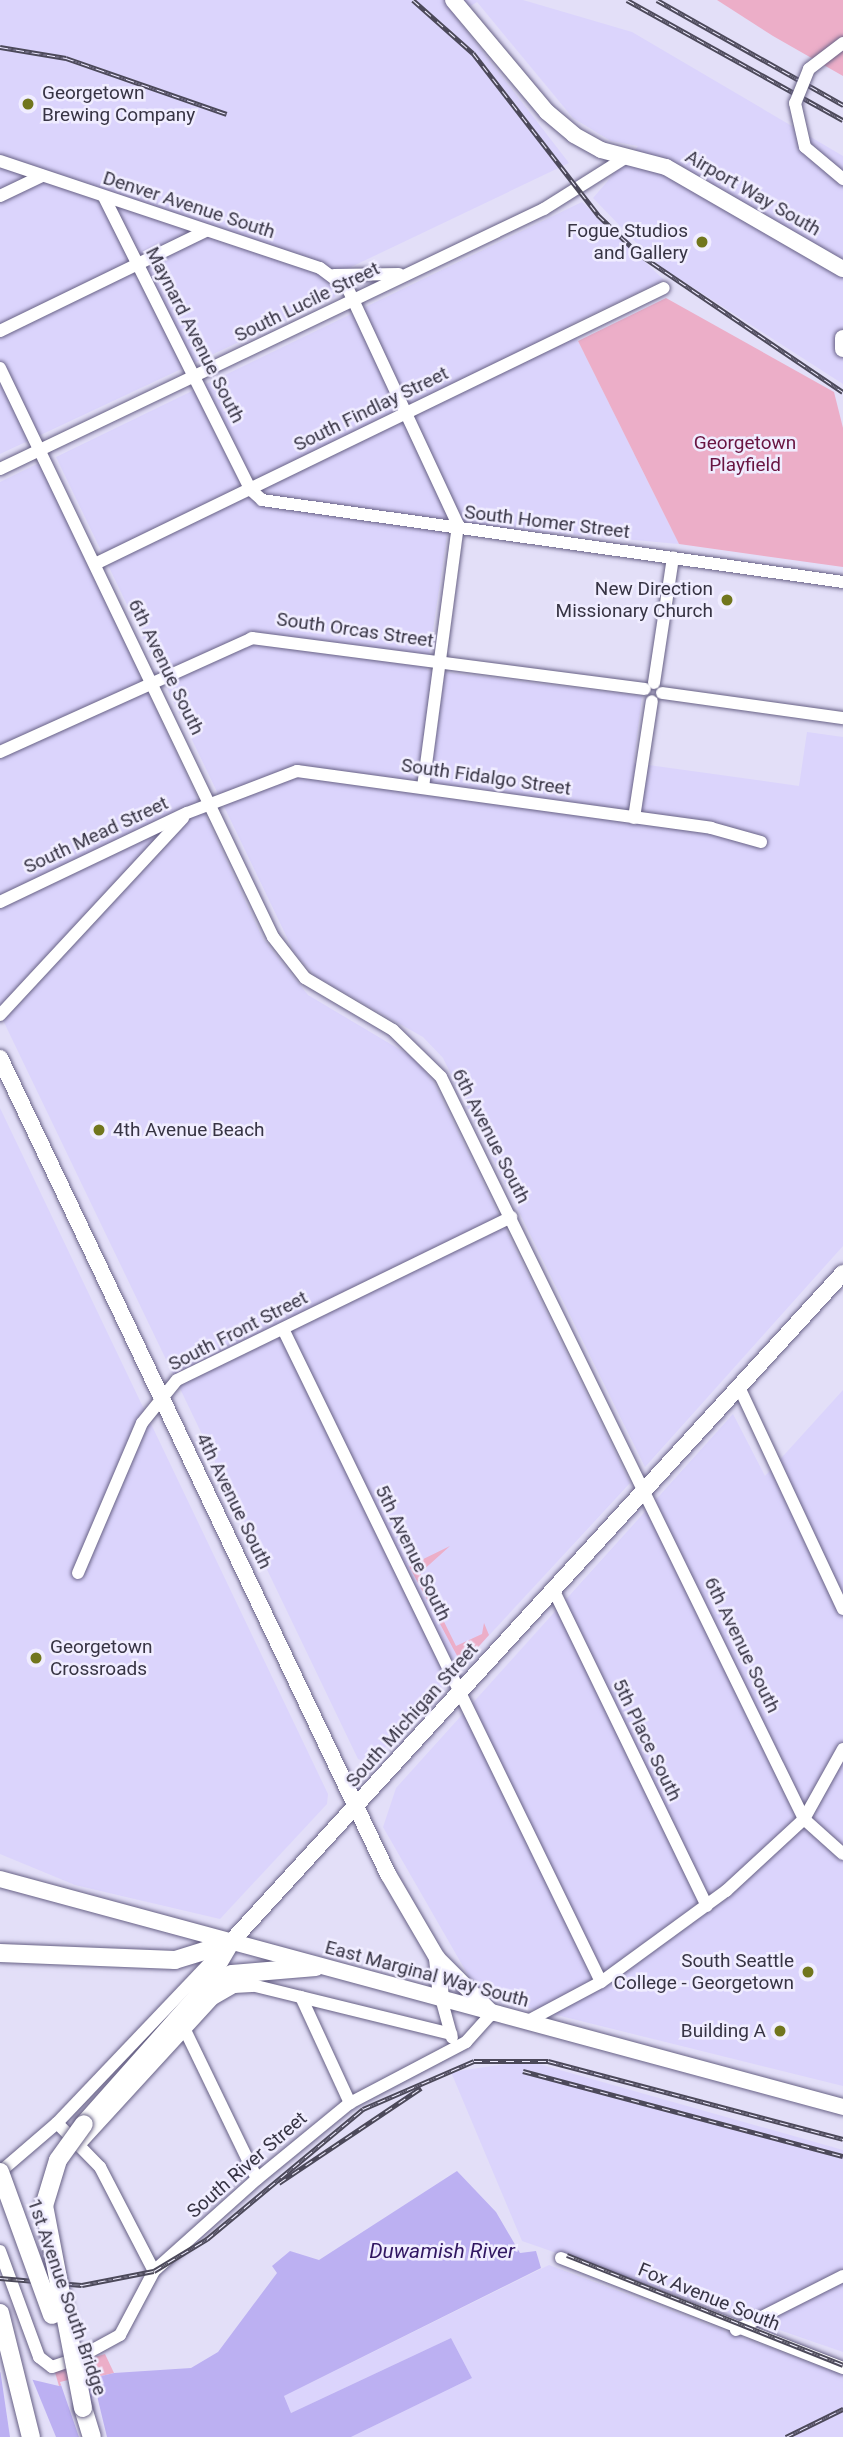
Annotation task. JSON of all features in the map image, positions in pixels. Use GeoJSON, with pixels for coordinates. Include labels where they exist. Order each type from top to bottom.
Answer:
{"type":"FeatureCollection","features":[{"type":"Feature","properties":{"kind":"highway"},"geometry":{"type":"LineString","coordinates":[[0,1953],[175,1960],[230,1943]]}},
{"type":"Feature","properties":{"kind":"highway"},"geometry":{"type":"LineString","coordinates":[[83,2408],[44,2206],[58,2160],[83,2123],[202,1991],[230,1943]]}},
{"type":"Feature","properties":{"kind":"highway"},"geometry":{"type":"LineString","coordinates":[[202,1991],[232,1974],[316,1966]]}},
{"type":"Feature","properties":{"kind":"highway","name":"1st Avenue South Bridge"},"geometry":{"type":"LineString","coordinates":[[0,2172],[92,2437]]}},
{"type":"Feature","properties":{"kind":"highway"},"geometry":{"type":"LineString","coordinates":[[0,2313],[30,2434]]}},
{"type":"Feature","properties":{"kind":"highway"},"geometry":{"type":"LineString","coordinates":[[0,2350],[30,2434]]}},
{"type":"Feature","properties":{"kind":"main road","name":"Airport Way South"},"geometry":{"type":"LineString","coordinates":[[453,0],[560,125],[625,158],[666,167],[843,269]]}},
{"type":"Feature","properties":{"kind":"main road"},"geometry":{"type":"LineString","coordinates":[[843,338],[843,349]]}},
{"type":"Feature","properties":{"kind":"main road","name":"4th Avenue South"},"geometry":{"type":"LineString","coordinates":[[0,1058],[161,1398],[359,1805],[388,1874],[437,1958],[492,2013]]}},
{"type":"Feature","properties":{"kind":"main road","name":"South Michigan Street"},"geometry":{"type":"LineString","coordinates":[[230,1943],[843,1273]]}},
{"type":"Feature","properties":{"kind":"main road","name":"East Marginal Way South"},"geometry":{"type":"LineString","coordinates":[[0,1879],[843,2108]]}},
{"type":"Feature","properties":{"kind":"main road","name":"4th Avenue South"},"geometry":{"type":"LineString","coordinates":[[437,1958],[441,1998]]}},
{"type":"Feature","properties":{"kind":"street"},"geometry":{"type":"LineString","coordinates":[[843,43],[809,69],[795,103],[805,147],[843,179]]}},
{"type":"Feature","properties":{"kind":"street","name":"South Lucile Street"},"geometry":{"type":"LineString","coordinates":[[0,469],[552,204],[625,158]]}},
{"type":"Feature","properties":{"kind":"street","name":"Denver Avenue South"},"geometry":{"type":"LineString","coordinates":[[0,161],[333,275],[355,300],[409,412],[458,531]]}},
{"type":"Feature","properties":{"kind":"street"},"geometry":{"type":"LineString","coordinates":[[0,195],[42,176]]}},
{"type":"Feature","properties":{"kind":"street","name":"Maynard Avenue South"},"geometry":{"type":"LineString","coordinates":[[104,197],[251,489]]}},
{"type":"Feature","properties":{"kind":"street"},"geometry":{"type":"LineString","coordinates":[[0,331],[206,231]]}},
{"type":"Feature","properties":{"kind":"street"},"geometry":{"type":"LineString","coordinates":[[333,275],[374,278],[425,267]]}},
{"type":"Feature","properties":{"kind":"street","name":"South Findlay Street"},"geometry":{"type":"LineString","coordinates":[[95,564],[664,288]]}},
{"type":"Feature","properties":{"kind":"street","name":"6th Avenue South"},"geometry":{"type":"LineString","coordinates":[[0,368],[282,953],[320,990],[393,1030],[428,1059],[511,1217],[804,1819],[843,1854]]}},
{"type":"Feature","properties":{"kind":"street","name":"South Homer Street"},"geometry":{"type":"LineString","coordinates":[[251,489],[262,500],[458,531],[673,557],[843,582]]}},
{"type":"Feature","properties":{"kind":"street"},"geometry":{"type":"LineString","coordinates":[[423,786],[458,531]]}},
{"type":"Feature","properties":{"kind":"street"},"geometry":{"type":"LineString","coordinates":[[634,818],[673,557]]}},
{"type":"Feature","properties":{"kind":"street","name":"South Orcas Street"},"geometry":{"type":"LineString","coordinates":[[2,747],[235,642],[265,637],[843,718]]}},
{"type":"Feature","properties":{"kind":"street","name":"South Fidalgo Street"},"geometry":{"type":"LineString","coordinates":[[210,804],[297,771],[423,786],[634,818],[761,842]]}},
{"type":"Feature","properties":{"kind":"street","name":"South Mead Street"},"geometry":{"type":"LineString","coordinates":[[0,902],[210,804]]}},
{"type":"Feature","properties":{"kind":"street"},"geometry":{"type":"LineString","coordinates":[[0,1015],[187,813]]}},
{"type":"Feature","properties":{"kind":"street","name":"South Front Street"},"geometry":{"type":"LineString","coordinates":[[78,1573],[138,1432],[177,1380],[511,1217]]}},
{"type":"Feature","properties":{"kind":"street","name":"5th Avenue South"},"geometry":{"type":"LineString","coordinates":[[283,1329],[601,1982]]}},
{"type":"Feature","properties":{"kind":"street"},"geometry":{"type":"LineString","coordinates":[[738,1387],[843,1609]]}},
{"type":"Feature","properties":{"kind":"street","name":"5th Place South"},"geometry":{"type":"LineString","coordinates":[[554,1591],[707,1906]]}},
{"type":"Feature","properties":{"kind":"street"},"geometry":{"type":"LineString","coordinates":[[526,2022],[601,1982],[707,1906],[804,1819],[843,1749]]}},
{"type":"Feature","properties":{"kind":"street","name":"South Michigan Street"},"geometry":{"type":"LineString","coordinates":[[0,2172],[57,2123],[230,1943]]}},
{"type":"Feature","properties":{"kind":"street"},"geometry":{"type":"LineString","coordinates":[[82,2142],[213,1999],[234,1987],[301,1997],[451,2034]]}},
{"type":"Feature","properties":{"kind":"street"},"geometry":{"type":"LineString","coordinates":[[301,1997],[350,2103]]}},
{"type":"Feature","properties":{"kind":"street","name":"4th Avenue South"},"geometry":{"type":"LineString","coordinates":[[441,1998],[454,2049]]}},
{"type":"Feature","properties":{"kind":"street","name":"South River Street"},"geometry":{"type":"LineString","coordinates":[[0,2250],[33,2343],[52,2367],[120,2335],[154,2271],[257,2179],[350,2103],[454,2049],[492,2013]]}},
{"type":"Feature","properties":{"kind":"street"},"geometry":{"type":"LineString","coordinates":[[185,2030],[257,2179]]}},
{"type":"Feature","properties":{"kind":"street"},"geometry":{"type":"LineString","coordinates":[[57,2123],[82,2142],[154,2271]]}},
{"type":"Feature","properties":{"kind":"street","name":"Fox Avenue South"},"geometry":{"type":"LineString","coordinates":[[561,2258],[736,2330],[843,2368]]}},
{"type":"Feature","properties":{"kind":"street"},"geometry":{"type":"LineString","coordinates":[[736,2330],[843,2276]]}},
{"type":"Feature","properties":{"kind":"shaded area"},"geometry":{"type":"Polygon","coordinates":[[[0,0],[523,0],[632,32],[843,156],[843,384],[658,265],[593,198],[638,146],[611,141],[573,118],[477,2],[455,16],[569,163],[328,278],[338,289],[335,297],[0,454],[0,0]]]}},
{"type":"Feature","properties":{"kind":"shaded area"},"geometry":{"type":"Polygon","coordinates":[[[582,202],[664,280],[570,325],[679,544],[449,523],[427,670],[642,696],[634,763],[799,786],[807,732],[843,737],[843,1246],[645,1467],[443,1058],[423,1037],[315,976],[294,952],[56,457],[582,202]]]}},
{"type":"Feature","properties":{"kind":"shaded area"},"geometry":{"type":"Polygon","coordinates":[[[41,462],[263,939],[308,995],[414,1058],[434,1083],[630,1483],[370,1764],[358,1759],[0,1014],[0,482],[41,462]]]}},
{"type":"Feature","properties":{"kind":"shaded area"},"geometry":{"type":"Polygon","coordinates":[[[0,1108],[328,1794],[327,1804],[220,1919],[75,1885],[0,1854],[0,1108]]]}},
{"type":"Feature","properties":{"kind":"shaded area"},"geometry":{"type":"Polygon","coordinates":[[[843,1390],[843,2086],[496,2000],[472,1982],[383,1827],[396,1788],[733,1414],[765,1476],[843,1390]]]}},
{"type":"Feature","properties":{"kind":"shaded area"},"geometry":{"type":"Polygon","coordinates":[[[528,2061],[843,2150],[843,2352],[522,2241],[451,2072],[528,2061]]]}},
{"type":"Feature","properties":{"kind":"shaded area"},"geometry":{"type":"Polygon","coordinates":[[[549,2265],[843,2375],[843,2437],[351,2437],[472,2378],[451,2338],[291,2413],[284,2396],[549,2265]]]}},
{"type":"Feature","properties":{"kind":"green space"},"geometry":{"type":"Polygon","coordinates":[[[717,0],[843,0],[843,76],[773,36],[717,0]]]}},
{"type":"Feature","properties":{"kind":"green space","name":"Georgetown Playfield"},"geometry":{"type":"Polygon","coordinates":[[[666,298],[834,392],[843,428],[843,567],[679,544],[578,341],[666,298]]]}},
{"type":"Feature","properties":{"kind":"green space"},"geometry":{"type":"Polygon","coordinates":[[[450,1546],[420,1573],[456,1646],[482,1634],[484,1623],[489,1635],[462,1665],[409,1566],[450,1546]]]}},
{"type":"Feature","properties":{"kind":"green space"},"geometry":{"type":"Polygon","coordinates":[[[105,2354],[114,2373],[59,2386],[54,2369],[105,2354]]]}},
{"type":"Feature","properties":{"kind":"water","name":"Duwamish River"},"geometry":{"type":"Polygon","coordinates":[[[457,2171],[496,2212],[520,2253],[536,2251],[541,2268],[284,2396],[291,2413],[451,2338],[472,2378],[351,2437],[0,2437],[0,2372],[59,2386],[114,2373],[191,2368],[218,2352],[277,2273],[272,2266],[290,2251],[319,2260],[457,2171]]]}},
{"type":"Feature","properties":{"kind":"pier"},"geometry":{"type":"Polygon","coordinates":[[[0,2369],[31,2376],[56,2437],[10,2437],[0,2369]]]}},
{"type":"Feature","properties":{"kind":"pier"},"geometry":{"type":"Polygon","coordinates":[[[92,2375],[107,2437],[79,2437],[60,2382],[85,2376],[92,2403],[92,2375]]]}},
{"type":"Feature","properties":{"kind":"railway"},"geometry":{"type":"LineString","coordinates":[[413,0],[473,53],[598,215],[639,254],[843,392]]}},
{"type":"Feature","properties":{"kind":"railway"},"geometry":{"type":"LineString","coordinates":[[627,0],[843,120]]}},
{"type":"Feature","properties":{"kind":"railway"},"geometry":{"type":"LineString","coordinates":[[657,0],[843,105]]}},
{"type":"Feature","properties":{"kind":"railway"},"geometry":{"type":"LineString","coordinates":[[0,47],[66,58],[227,114]]}},
{"type":"Feature","properties":{"kind":"railway"},"geometry":{"type":"LineString","coordinates":[[0,2278],[82,2285],[154,2271],[207,2239],[363,2109],[474,2061],[548,2061],[843,2139]]}},
{"type":"Feature","properties":{"kind":"railway"},"geometry":{"type":"LineString","coordinates":[[523,2071],[843,2156]]}},
{"type":"Feature","properties":{"kind":"railway"},"geometry":{"type":"LineString","coordinates":[[279,2183],[421,2088]]}},
{"type":"Feature","properties":{"kind":"railway"},"geometry":{"type":"LineString","coordinates":[[567,2255],[843,2365]]}},
{"type":"Feature","properties":{"kind":"railway"},"geometry":{"type":"LineString","coordinates":[[786,2437],[843,2409]]}},
{"type":"Feature","properties":{"kind":"place","name":"Georgetown Brewing Company"},"geometry":{"type":"Point","coordinates":[28,104]}},
{"type":"Feature","properties":{"kind":"place","name":"Fogue Studios and Gallery"},"geometry":{"type":"Point","coordinates":[702,242]}},
{"type":"Feature","properties":{"kind":"place","name":"New Direction Missionary Church"},"geometry":{"type":"Point","coordinates":[727,600]}},
{"type":"Feature","properties":{"kind":"place","name":"4th Avenue Beach"},"geometry":{"type":"Point","coordinates":[99,1130]}},
{"type":"Feature","properties":{"kind":"place","name":"Georgetown Crossroads"},"geometry":{"type":"Point","coordinates":[36,1658]}},
{"type":"Feature","properties":{"kind":"place","name":"South Seattle College - Georgetown"},"geometry":{"type":"Point","coordinates":[808,1972]}},
{"type":"Feature","properties":{"kind":"place","name":"Building A"},"geometry":{"type":"Point","coordinates":[780,2031]}}]}
